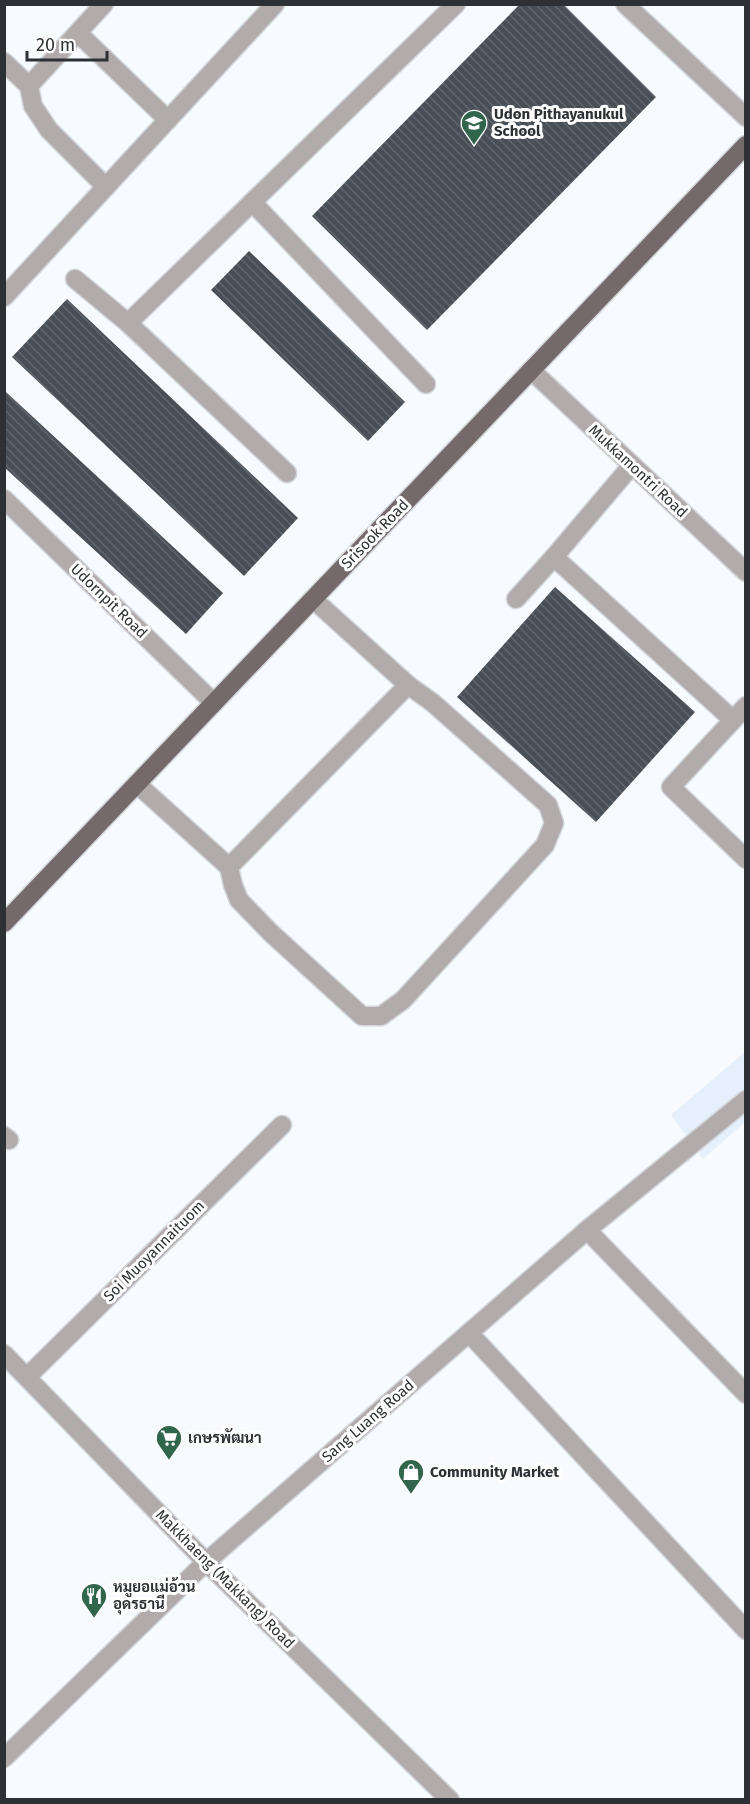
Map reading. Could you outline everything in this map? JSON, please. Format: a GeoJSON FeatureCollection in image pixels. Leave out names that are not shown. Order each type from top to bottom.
{"type":"FeatureCollection","features":[{"type":"Feature","properties":{"kind":"main road","name":"Srisook Road"},"geometry":{"type":"LineString","coordinates":[[4,923],[746,145]]}},
{"type":"Feature","properties":{"kind":"street"},"geometry":{"type":"LineString","coordinates":[[29,86],[104,4]]}},
{"type":"Feature","properties":{"kind":"street"},"geometry":{"type":"LineString","coordinates":[[4,297],[275,4]]}},
{"type":"Feature","properties":{"kind":"street"},"geometry":{"type":"LineString","coordinates":[[128,323],[456,4]]}},
{"type":"Feature","properties":{"kind":"street"},"geometry":{"type":"LineString","coordinates":[[625,4],[746,117]]}},
{"type":"Feature","properties":{"kind":"street"},"geometry":{"type":"LineString","coordinates":[[78,33],[168,120]]}},
{"type":"Feature","properties":{"kind":"street"},"geometry":{"type":"LineString","coordinates":[[4,62],[29,86],[33,106],[49,130],[106,187]]}},
{"type":"Feature","properties":{"kind":"street"},"geometry":{"type":"LineString","coordinates":[[252,202],[426,384]]}},
{"type":"Feature","properties":{"kind":"street"},"geometry":{"type":"LineString","coordinates":[[75,279],[128,323],[286,473]]}},
{"type":"Feature","properties":{"kind":"street","name":"Mukkamontri Road"},"geometry":{"type":"LineString","coordinates":[[531,370],[746,573]]}},
{"type":"Feature","properties":{"kind":"street"},"geometry":{"type":"LineString","coordinates":[[516,599],[632,465]]}},
{"type":"Feature","properties":{"kind":"street","name":"Udornpit Road"},"geometry":{"type":"LineString","coordinates":[[4,499],[214,703]]}},
{"type":"Feature","properties":{"kind":"street"},"geometry":{"type":"LineString","coordinates":[[554,557],[732,719]]}},
{"type":"Feature","properties":{"kind":"street"},"geometry":{"type":"LineString","coordinates":[[137,784],[229,867],[232,885],[239,900],[362,1016],[381,1016],[404,1000],[545,845],[554,823],[548,805],[433,703],[408,685],[313,599]]}},
{"type":"Feature","properties":{"kind":"street"},"geometry":{"type":"LineString","coordinates":[[229,867],[408,685]]}},
{"type":"Feature","properties":{"kind":"street"},"geometry":{"type":"LineString","coordinates":[[746,706],[671,788],[746,859]]}},
{"type":"Feature","properties":{"kind":"street","name":"Sang Luang Road"},"geometry":{"type":"LineString","coordinates":[[4,1758],[206,1562],[587,1230],[746,1100]]}},
{"type":"Feature","properties":{"kind":"street","name":"Soi Muoyannaituom"},"geometry":{"type":"LineString","coordinates":[[27,1377],[282,1125]]}},
{"type":"Feature","properties":{"kind":"street"},"geometry":{"type":"LineString","coordinates":[[587,1230],[746,1394]]}},
{"type":"Feature","properties":{"kind":"street"},"geometry":{"type":"LineString","coordinates":[[469,1333],[746,1630]]}},
{"type":"Feature","properties":{"kind":"street","name":"Makkhaeng (Makkang) Road"},"geometry":{"type":"LineString","coordinates":[[4,1354],[206,1562],[450,1800]]}},
{"type":"Feature","properties":{"kind":"shaded area"},"geometry":{"type":"Polygon","coordinates":[[[745,1052],[745,1122],[703,1159],[671,1115],[745,1052]]]}},
{"type":"Feature","properties":{"kind":"building"},"geometry":{"type":"Polygon","coordinates":[[[520,4],[563,4],[656,97],[427,330],[312,216],[520,4]]]}},
{"type":"Feature","properties":{"kind":"building"},"geometry":{"type":"Polygon","coordinates":[[[249,251],[405,402],[368,441],[211,290],[249,251]]]}},
{"type":"Feature","properties":{"kind":"building"},"geometry":{"type":"Polygon","coordinates":[[[67,299],[298,518],[244,576],[12,357],[67,299]]]}},
{"type":"Feature","properties":{"kind":"building"},"geometry":{"type":"Polygon","coordinates":[[[6,392],[223,593],[186,634],[4,467],[4,394],[6,392]]]}},
{"type":"Feature","properties":{"kind":"building"},"geometry":{"type":"Polygon","coordinates":[[[555,587],[695,712],[596,822],[457,697],[555,587]]]}},
{"type":"Feature","properties":{"kind":"place","name":"Udon Pithayanukul School"},"geometry":{"type":"Point","coordinates":[474,146]}},
{"type":"Feature","properties":{"kind":"place","name":"เกษรพัฒนา"},"geometry":{"type":"Point","coordinates":[169,1461]}},
{"type":"Feature","properties":{"kind":"place","name":"Community Market"},"geometry":{"type":"Point","coordinates":[411,1495]}},
{"type":"Feature","properties":{"kind":"place","name":"หมูยอแม่อ้วน อุดรธานี"},"geometry":{"type":"Point","coordinates":[94,1619]}}]}
